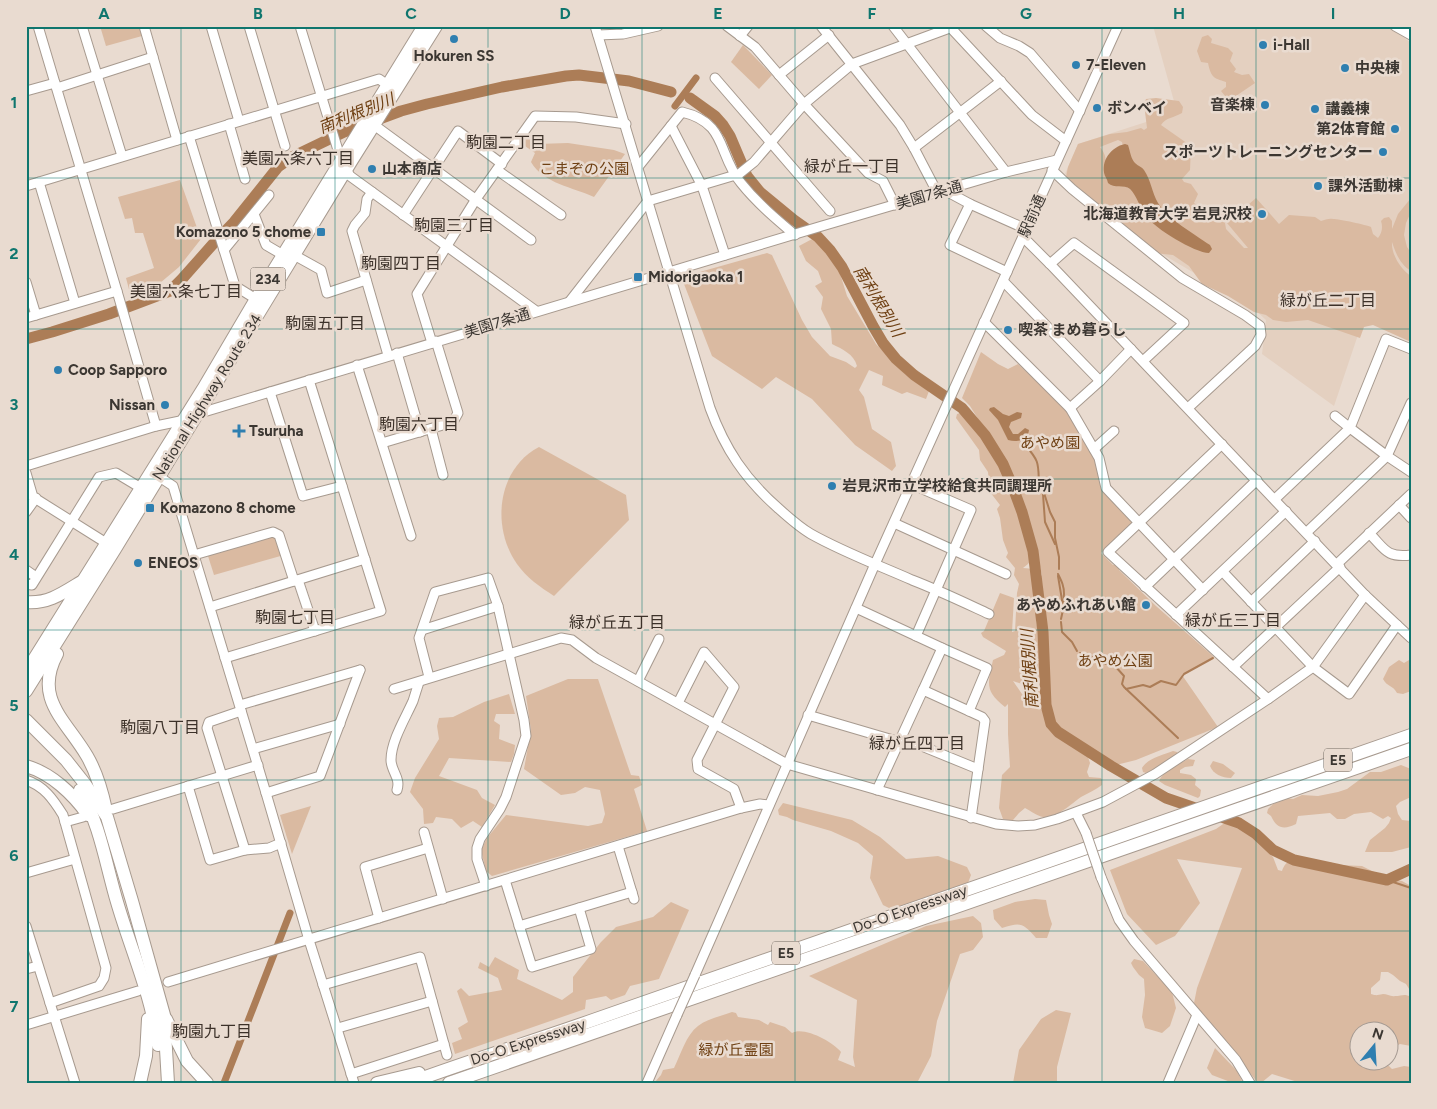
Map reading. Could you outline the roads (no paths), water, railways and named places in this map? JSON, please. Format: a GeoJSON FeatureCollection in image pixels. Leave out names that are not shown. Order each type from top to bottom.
{"type":"FeatureCollection","features":[{"type":"Feature","properties":{"kind":"highway","name":"National Highway Route 234"},"geometry":{"type":"LineString","coordinates":[[26,672],[84,580],[112,546],[155,474],[183,420],[260,302],[344,165],[372,129],[386,106],[391,87],[424,26]]}},
{"type":"Feature","properties":{"kind":"highway","name":"National Highway Route 234"},"geometry":{"type":"LineString","coordinates":[[344,165],[354,138],[371,110],[391,87],[436,26]]}},
{"type":"Feature","properties":{"kind":"highway","name":"National Highway Route 234"},"geometry":{"type":"LineString","coordinates":[[26,691],[82,602],[141,488],[155,474],[199,413],[260,302]]}},
{"type":"Feature","properties":{"kind":"highway"},"geometry":{"type":"LineString","coordinates":[[26,602],[44,602],[58,597],[84,580]]}},
{"type":"Feature","properties":{"kind":"highway"},"geometry":{"type":"LineString","coordinates":[[82,602],[52,664],[48,684],[50,697],[56,710],[87,756],[110,813],[164,1015],[187,1061],[207,1083]]}},
{"type":"Feature","properties":{"kind":"highway"},"geometry":{"type":"LineString","coordinates":[[26,720],[66,760],[110,813]]}},
{"type":"Feature","properties":{"kind":"highway"},"geometry":{"type":"LineString","coordinates":[[26,729],[57,758],[86,799],[139,967],[156,1030],[161,1083]]}},
{"type":"Feature","properties":{"kind":"highway","name":"Do-O Expressway"},"geometry":{"type":"LineString","coordinates":[[410,1083],[1411,735]]}},
{"type":"Feature","properties":{"kind":"highway","name":"Do-O Expressway"},"geometry":{"type":"LineString","coordinates":[[449,1083],[1411,749]]}},
{"type":"Feature","properties":{"kind":"highway"},"geometry":{"type":"LineString","coordinates":[[26,766],[52,778],[62,786],[85,811],[96,827]]}},
{"type":"Feature","properties":{"kind":"highway"},"geometry":{"type":"LineString","coordinates":[[140,1083],[146,1056],[149,1004]]}},
{"type":"Feature","properties":{"kind":"highway"},"geometry":{"type":"LineString","coordinates":[[164,1015],[168,1083]]}},
{"type":"Feature","properties":{"kind":"highway"},"geometry":{"type":"LineString","coordinates":[[377,1083],[467,1062]]}},
{"type":"Feature","properties":{"kind":"street"},"geometry":{"type":"LineString","coordinates":[[38,26],[156,426]]}},
{"type":"Feature","properties":{"kind":"street"},"geometry":{"type":"LineString","coordinates":[[82,26],[122,156]]}},
{"type":"Feature","properties":{"kind":"street"},"geometry":{"type":"LineString","coordinates":[[144,26],[177,140]]}},
{"type":"Feature","properties":{"kind":"street"},"geometry":{"type":"LineString","coordinates":[[211,26],[239,121]]}},
{"type":"Feature","properties":{"kind":"street"},"geometry":{"type":"LineString","coordinates":[[249,26],[285,146]]}},
{"type":"Feature","properties":{"kind":"street"},"geometry":{"type":"LineString","coordinates":[[300,26],[337,145],[350,176],[536,311]]}},
{"type":"Feature","properties":{"kind":"street"},"geometry":{"type":"LineString","coordinates":[[658,26],[622,34],[597,31],[710,408],[721,436],[737,463],[759,492],[810,533],[989,614]]}},
{"type":"Feature","properties":{"kind":"street"},"geometry":{"type":"LineString","coordinates":[[727,26],[754,47],[868,173],[883,181],[896,205]]}},
{"type":"Feature","properties":{"kind":"street"},"geometry":{"type":"LineString","coordinates":[[740,36],[748,26]]}},
{"type":"Feature","properties":{"kind":"street"},"geometry":{"type":"LineString","coordinates":[[821,26],[900,125],[941,191],[1024,233],[1050,264],[1365,595],[1411,638]]}},
{"type":"Feature","properties":{"kind":"street"},"geometry":{"type":"LineString","coordinates":[[893,26],[1006,172]]}},
{"type":"Feature","properties":{"kind":"street"},"geometry":{"type":"LineString","coordinates":[[986,26],[1000,38],[1030,53],[1080,111]]}},
{"type":"Feature","properties":{"kind":"street","name":"駅前通"},"geometry":{"type":"LineString","coordinates":[[647,1083],[875,564],[1118,26]]}},
{"type":"Feature","properties":{"kind":"street"},"geometry":{"type":"LineString","coordinates":[[1395,26],[1410,33]]}},
{"type":"Feature","properties":{"kind":"street"},"geometry":{"type":"LineString","coordinates":[[570,301],[648,201],[737,175],[754,162],[804,104],[852,64],[951,27],[1032,115],[1066,141]]}},
{"type":"Feature","properties":{"kind":"street"},"geometry":{"type":"LineString","coordinates":[[779,75],[829,35]]}},
{"type":"Feature","properties":{"kind":"street"},"geometry":{"type":"LineString","coordinates":[[26,91],[97,75],[153,57]]}},
{"type":"Feature","properties":{"kind":"street"},"geometry":{"type":"LineString","coordinates":[[715,78],[830,211]]}},
{"type":"Feature","properties":{"kind":"street"},"geometry":{"type":"LineString","coordinates":[[26,186],[379,79],[391,87]]}},
{"type":"Feature","properties":{"kind":"street"},"geometry":{"type":"LineString","coordinates":[[914,148],[1001,81]]}},
{"type":"Feature","properties":{"kind":"street"},"geometry":{"type":"LineString","coordinates":[[638,167],[682,112],[697,117],[717,134],[737,175],[761,205],[798,234]]}},
{"type":"Feature","properties":{"kind":"street"},"geometry":{"type":"LineString","coordinates":[[382,443],[453,422],[458,413],[418,294],[476,199],[534,116],[576,117],[626,124]]}},
{"type":"Feature","properties":{"kind":"street"},"geometry":{"type":"LineString","coordinates":[[229,124],[245,179]]}},
{"type":"Feature","properties":{"kind":"street"},"geometry":{"type":"LineString","coordinates":[[671,126],[702,186],[725,255]]}},
{"type":"Feature","properties":{"kind":"street"},"geometry":{"type":"LineString","coordinates":[[372,129],[434,168],[531,240]]}},
{"type":"Feature","properties":{"kind":"street"},"geometry":{"type":"LineString","coordinates":[[403,214],[458,131],[561,215]]}},
{"type":"Feature","properties":{"kind":"street"},"geometry":{"type":"LineString","coordinates":[[189,136],[234,286],[260,302]]}},
{"type":"Feature","properties":{"kind":"street","name":"美園7条通"},"geometry":{"type":"LineString","coordinates":[[26,466],[822,226],[1006,172],[1057,160]]}},
{"type":"Feature","properties":{"kind":"street"},"geometry":{"type":"LineString","coordinates":[[1052,170],[1072,189],[1182,278],[1245,315],[1260,326],[1261,335],[1255,346],[1188,408]]}},
{"type":"Feature","properties":{"kind":"street"},"geometry":{"type":"LineString","coordinates":[[39,182],[75,303]]}},
{"type":"Feature","properties":{"kind":"street"},"geometry":{"type":"LineString","coordinates":[[372,192],[366,199],[365,213],[352,231],[366,280],[420,432]]}},
{"type":"Feature","properties":{"kind":"street"},"geometry":{"type":"LineString","coordinates":[[223,249],[269,195]]}},
{"type":"Feature","properties":{"kind":"street"},"geometry":{"type":"LineString","coordinates":[[970,204],[950,245],[1007,272]]}},
{"type":"Feature","properties":{"kind":"street"},"geometry":{"type":"LineString","coordinates":[[254,214],[266,245],[321,270],[327,293],[366,280]]}},
{"type":"Feature","properties":{"kind":"street"},"geometry":{"type":"LineString","coordinates":[[1050,264],[1074,243],[1184,323],[1143,361]]}},
{"type":"Feature","properties":{"kind":"street"},"geometry":{"type":"LineString","coordinates":[[1003,281],[1100,381]]}},
{"type":"Feature","properties":{"kind":"street"},"geometry":{"type":"LineString","coordinates":[[26,282],[36,315]]}},
{"type":"Feature","properties":{"kind":"street"},"geometry":{"type":"LineString","coordinates":[[26,318],[75,303],[118,294]]}},
{"type":"Feature","properties":{"kind":"street"},"geometry":{"type":"LineString","coordinates":[[984,322],[1070,408],[1099,458],[1106,488],[1203,590]]}},
{"type":"Feature","properties":{"kind":"street"},"geometry":{"type":"LineString","coordinates":[[1275,499],[1350,428],[1386,338],[1411,349]]}},
{"type":"Feature","properties":{"kind":"street"},"geometry":{"type":"LineString","coordinates":[[1070,408],[1131,349]]}},
{"type":"Feature","properties":{"kind":"street"},"geometry":{"type":"LineString","coordinates":[[358,365],[410,536]]}},
{"type":"Feature","properties":{"kind":"street"},"geometry":{"type":"LineString","coordinates":[[225,658],[380,611],[309,380]]}},
{"type":"Feature","properties":{"kind":"street"},"geometry":{"type":"LineString","coordinates":[[270,392],[303,496],[342,486]]}},
{"type":"Feature","properties":{"kind":"street"},"geometry":{"type":"LineString","coordinates":[[1307,532],[1387,456],[1411,403]]}},
{"type":"Feature","properties":{"kind":"street"},"geometry":{"type":"LineString","coordinates":[[1335,416],[1411,472]]}},
{"type":"Feature","properties":{"kind":"street"},"geometry":{"type":"LineString","coordinates":[[431,429],[443,475]]}},
{"type":"Feature","properties":{"kind":"street"},"geometry":{"type":"LineString","coordinates":[[1094,449],[1114,431]]}},
{"type":"Feature","properties":{"kind":"street"},"geometry":{"type":"LineString","coordinates":[[1222,444],[1108,552],[1268,699]]}},
{"type":"Feature","properties":{"kind":"street"},"geometry":{"type":"LineString","coordinates":[[26,473],[33,497],[112,546]]}},
{"type":"Feature","properties":{"kind":"street"},"geometry":{"type":"LineString","coordinates":[[26,584],[32,585],[99,478],[116,473],[141,488]]}},
{"type":"Feature","properties":{"kind":"street"},"geometry":{"type":"LineString","coordinates":[[155,474],[173,486],[309,940],[353,1078],[444,1044]]}},
{"type":"Feature","properties":{"kind":"street"},"geometry":{"type":"LineString","coordinates":[[1145,587],[1256,480]]}},
{"type":"Feature","properties":{"kind":"street"},"geometry":{"type":"LineString","coordinates":[[911,484],[971,510],[916,636]]}},
{"type":"Feature","properties":{"kind":"street"},"geometry":{"type":"LineString","coordinates":[[1233,667],[1276,628],[1369,533],[1411,494]]}},
{"type":"Feature","properties":{"kind":"street"},"geometry":{"type":"LineString","coordinates":[[26,512],[36,498]]}},
{"type":"Feature","properties":{"kind":"street"},"geometry":{"type":"LineString","coordinates":[[1399,505],[1411,518]]}},
{"type":"Feature","properties":{"kind":"street"},"geometry":{"type":"LineString","coordinates":[[1176,615],[1286,511]]}},
{"type":"Feature","properties":{"kind":"street"},"geometry":{"type":"LineString","coordinates":[[894,523],[1006,574]]}},
{"type":"Feature","properties":{"kind":"street"},"geometry":{"type":"LineString","coordinates":[[194,555],[273,532],[279,535],[315,631]]}},
{"type":"Feature","properties":{"kind":"street"},"geometry":{"type":"LineString","coordinates":[[1369,533],[1392,556],[1411,555]]}},
{"type":"Feature","properties":{"kind":"street"},"geometry":{"type":"LineString","coordinates":[[1251,602],[1314,541]]}},
{"type":"Feature","properties":{"kind":"street"},"geometry":{"type":"LineString","coordinates":[[210,607],[365,559]]}},
{"type":"Feature","properties":{"kind":"street"},"geometry":{"type":"LineString","coordinates":[[26,570],[36,577]]}},
{"type":"Feature","properties":{"kind":"street"},"geometry":{"type":"LineString","coordinates":[[1223,572],[1313,667],[1348,694],[1397,625]]}},
{"type":"Feature","properties":{"kind":"street"},"geometry":{"type":"LineString","coordinates":[[430,677],[419,638],[435,592],[488,578],[498,606],[526,736],[506,797],[480,839],[477,848],[477,859],[486,886]]}},
{"type":"Feature","properties":{"kind":"street"},"geometry":{"type":"LineString","coordinates":[[394,688],[561,638],[572,640],[596,658],[787,764],[996,824],[1035,825],[1076,813],[1103,802],[1154,774],[1268,699],[1313,667],[1365,595]]}},
{"type":"Feature","properties":{"kind":"street"},"geometry":{"type":"LineString","coordinates":[[422,630],[498,606]]}},
{"type":"Feature","properties":{"kind":"street"},"geometry":{"type":"LineString","coordinates":[[856,608],[987,668],[969,711]]}},
{"type":"Feature","properties":{"kind":"street"},"geometry":{"type":"LineString","coordinates":[[638,681],[659,639]]}},
{"type":"Feature","properties":{"kind":"street"},"geometry":{"type":"LineString","coordinates":[[877,790],[942,648]]}},
{"type":"Feature","properties":{"kind":"street"},"geometry":{"type":"LineString","coordinates":[[678,703],[704,652],[734,687],[697,760],[698,769],[734,789],[741,808]]}},
{"type":"Feature","properties":{"kind":"street"},"geometry":{"type":"LineString","coordinates":[[245,850],[207,725],[209,722],[241,708],[360,670],[320,776],[266,793]]}},
{"type":"Feature","properties":{"kind":"street"},"geometry":{"type":"LineString","coordinates":[[397,790],[398,778],[391,760],[395,742],[414,698],[418,682]]}},
{"type":"Feature","properties":{"kind":"street"},"geometry":{"type":"LineString","coordinates":[[922,690],[982,717],[985,721],[972,818]]}},
{"type":"Feature","properties":{"kind":"street"},"geometry":{"type":"LineString","coordinates":[[808,715],[901,740],[978,769]]}},
{"type":"Feature","properties":{"kind":"street"},"geometry":{"type":"LineString","coordinates":[[253,749],[340,724]]}},
{"type":"Feature","properties":{"kind":"street"},"geometry":{"type":"LineString","coordinates":[[110,813],[188,786],[258,765]]}},
{"type":"Feature","properties":{"kind":"street"},"geometry":{"type":"LineString","coordinates":[[26,780],[35,783],[50,795],[63,815],[106,968],[104,978],[99,986],[50,1003]]}},
{"type":"Feature","properties":{"kind":"street"},"geometry":{"type":"LineString","coordinates":[[188,786],[210,860],[245,850],[269,848],[281,843]]}},
{"type":"Feature","properties":{"kind":"street"},"geometry":{"type":"LineString","coordinates":[[168,982],[741,808],[760,804],[769,805]]}},
{"type":"Feature","properties":{"kind":"street"},"geometry":{"type":"LineString","coordinates":[[1076,813],[1086,833],[1101,877],[1119,920],[1134,941],[1236,1060],[1250,1083]]}},
{"type":"Feature","properties":{"kind":"street"},"geometry":{"type":"LineString","coordinates":[[65,822],[83,817]]}},
{"type":"Feature","properties":{"kind":"street"},"geometry":{"type":"LineString","coordinates":[[424,832],[443,899]]}},
{"type":"Feature","properties":{"kind":"street"},"geometry":{"type":"LineString","coordinates":[[520,926],[633,895],[618,846]]}},
{"type":"Feature","properties":{"kind":"street"},"geometry":{"type":"LineString","coordinates":[[379,918],[365,866],[428,848]]}},
{"type":"Feature","properties":{"kind":"street"},"geometry":{"type":"LineString","coordinates":[[26,873],[75,859]]}},
{"type":"Feature","properties":{"kind":"street"},"geometry":{"type":"LineString","coordinates":[[505,880],[532,967],[591,949],[580,908]]}},
{"type":"Feature","properties":{"kind":"street"},"geometry":{"type":"LineString","coordinates":[[26,926],[75,1083]]}},
{"type":"Feature","properties":{"kind":"street"},"geometry":{"type":"LineString","coordinates":[[324,985],[420,958],[448,1055]]}},
{"type":"Feature","properties":{"kind":"street"},"geometry":{"type":"LineString","coordinates":[[26,970],[38,966]]}},
{"type":"Feature","properties":{"kind":"street"},"geometry":{"type":"LineString","coordinates":[[26,1025],[138,991]]}},
{"type":"Feature","properties":{"kind":"street"},"geometry":{"type":"LineString","coordinates":[[338,1028],[432,1001]]}},
{"type":"Feature","properties":{"kind":"street"},"geometry":{"type":"LineString","coordinates":[[1168,1083],[1197,1015]]}},
{"type":"Feature","properties":{"kind":"waterway","name":"南利根別川"},"geometry":{"type":"LineString","coordinates":[[26,339],[109,314],[170,291],[234,222],[278,167],[292,157],[344,132],[401,111],[427,104],[502,87],[566,76],[579,75],[629,81],[671,92]]}},
{"type":"Feature","properties":{"kind":"waterway"},"geometry":{"type":"LineString","coordinates":[[675,106],[696,78]]}},
{"type":"Feature","properties":{"kind":"waterway","name":"南利根別川"},"geometry":{"type":"LineString","coordinates":[[690,98],[715,116],[723,125],[730,136],[747,176],[760,192],[818,237],[830,250],[842,267],[883,343],[896,359],[914,375],[962,408],[985,435],[1003,464],[1022,512],[1033,551],[1043,632],[1046,705],[1051,724],[1058,732],[1166,798],[1239,823],[1256,834],[1273,850],[1294,860],[1387,880],[1411,869]]}},
{"type":"Feature","properties":{"kind":"waterway"},"geometry":{"type":"LineString","coordinates":[[1026,446],[1037,463],[1039,484]]}},
{"type":"Feature","properties":{"kind":"waterway"},"geometry":{"type":"LineString","coordinates":[[1041,488],[1055,522],[1059,569]]}},
{"type":"Feature","properties":{"kind":"waterway"},"geometry":{"type":"LineString","coordinates":[[1043,494],[1045,522],[1055,544]]}},
{"type":"Feature","properties":{"kind":"waterway"},"geometry":{"type":"LineString","coordinates":[[1058,574],[1064,591],[1061,619]]}},
{"type":"Feature","properties":{"kind":"waterway"},"geometry":{"type":"LineString","coordinates":[[1058,576],[1063,606]]}},
{"type":"Feature","properties":{"kind":"waterway"},"geometry":{"type":"LineString","coordinates":[[1061,622],[1062,632],[1072,642],[1077,651]]}},
{"type":"Feature","properties":{"kind":"waterway"},"geometry":{"type":"LineString","coordinates":[[1080,653],[1094,657],[1104,664],[1111,664]]}},
{"type":"Feature","properties":{"kind":"waterway"},"geometry":{"type":"LineString","coordinates":[[1126,689],[1143,685],[1150,687],[1161,681],[1176,685],[1184,674],[1213,658]]}},
{"type":"Feature","properties":{"kind":"waterway"},"geometry":{"type":"LineString","coordinates":[[1115,666],[1124,676],[1122,684],[1124,687],[1178,738]]}},
{"type":"Feature","properties":{"kind":"waterway"},"geometry":{"type":"LineString","coordinates":[[1387,880],[1411,888]]}},
{"type":"Feature","properties":{"kind":"waterway"},"geometry":{"type":"LineString","coordinates":[[224,1083],[290,913]]}},
{"type":"Feature","properties":{"kind":"place","name":"Hokuren SS"},"geometry":{"type":"Point","coordinates":[454,39]}},
{"type":"Feature","properties":{"kind":"place","name":"i-Hall"},"geometry":{"type":"Point","coordinates":[1263,45]}},
{"type":"Feature","properties":{"kind":"place","name":"7-Eleven"},"geometry":{"type":"Point","coordinates":[1076,65]}},
{"type":"Feature","properties":{"kind":"place","name":"中央棟"},"geometry":{"type":"Point","coordinates":[1345,68]}},
{"type":"Feature","properties":{"kind":"place","name":"音楽棟"},"geometry":{"type":"Point","coordinates":[1265,105]}},
{"type":"Feature","properties":{"kind":"place","name":"ボンベイ"},"geometry":{"type":"Point","coordinates":[1097,108]}},
{"type":"Feature","properties":{"kind":"place","name":"講義棟"},"geometry":{"type":"Point","coordinates":[1315,109]}},
{"type":"Feature","properties":{"kind":"place","name":"第2体育館"},"geometry":{"type":"Point","coordinates":[1395,129]}},
{"type":"Feature","properties":{"kind":"place","name":"スポーツトレーニングセンター"},"geometry":{"type":"Point","coordinates":[1383,152]}},
{"type":"Feature","properties":{"kind":"place","name":"山本商店"},"geometry":{"type":"Point","coordinates":[372,169]}},
{"type":"Feature","properties":{"kind":"place","name":"課外活動棟"},"geometry":{"type":"Point","coordinates":[1318,186]}},
{"type":"Feature","properties":{"kind":"place","name":"北海道教育大学 岩見沢校"},"geometry":{"type":"Point","coordinates":[1262,214]}},
{"type":"Feature","properties":{"kind":"place","name":"Komazono 5 chome"},"geometry":{"type":"Point","coordinates":[321,232]}},
{"type":"Feature","properties":{"kind":"place","name":"Midorigaoka 1"},"geometry":{"type":"Point","coordinates":[638,277]}},
{"type":"Feature","properties":{"kind":"place","name":"喫茶 まめ暮らし"},"geometry":{"type":"Point","coordinates":[1008,330]}},
{"type":"Feature","properties":{"kind":"place","name":"Coop Sapporo"},"geometry":{"type":"Point","coordinates":[58,370]}},
{"type":"Feature","properties":{"kind":"place","name":"Nissan"},"geometry":{"type":"Point","coordinates":[165,405]}},
{"type":"Feature","properties":{"kind":"place","name":"Tsuruha"},"geometry":{"type":"Point","coordinates":[239,431]}},
{"type":"Feature","properties":{"kind":"place","name":"岩見沢市立学校給食共同調理所"},"geometry":{"type":"Point","coordinates":[832,486]}},
{"type":"Feature","properties":{"kind":"place","name":"Komazono 8 chome"},"geometry":{"type":"Point","coordinates":[150,508]}},
{"type":"Feature","properties":{"kind":"place","name":"ENEOS"},"geometry":{"type":"Point","coordinates":[138,563]}},
{"type":"Feature","properties":{"kind":"place","name":"あやめふれあい館"},"geometry":{"type":"Point","coordinates":[1146,605]}},
{"type":"Feature","properties":{"kind":"district","name":"駒園二丁目"},"geometry":{"type":"Point","coordinates":[506,142]}},
{"type":"Feature","properties":{"kind":"district","name":"美園六条六丁目"},"geometry":{"type":"Point","coordinates":[298,158]}},
{"type":"Feature","properties":{"kind":"district","name":"緑が丘一丁目"},"geometry":{"type":"Point","coordinates":[852,166]}},
{"type":"Feature","properties":{"kind":"district","name":"駒園三丁目"},"geometry":{"type":"Point","coordinates":[454,225]}},
{"type":"Feature","properties":{"kind":"district","name":"駒園四丁目"},"geometry":{"type":"Point","coordinates":[401,263]}},
{"type":"Feature","properties":{"kind":"district","name":"美園六条七丁目"},"geometry":{"type":"Point","coordinates":[186,291]}},
{"type":"Feature","properties":{"kind":"district","name":"緑が丘二丁目"},"geometry":{"type":"Point","coordinates":[1328,300]}},
{"type":"Feature","properties":{"kind":"district","name":"駒園五丁目"},"geometry":{"type":"Point","coordinates":[325,323]}},
{"type":"Feature","properties":{"kind":"district","name":"駒園六丁目"},"geometry":{"type":"Point","coordinates":[419,424]}},
{"type":"Feature","properties":{"kind":"district","name":"駒園七丁目"},"geometry":{"type":"Point","coordinates":[295,617]}},
{"type":"Feature","properties":{"kind":"district","name":"緑が丘三丁目"},"geometry":{"type":"Point","coordinates":[1233,620]}},
{"type":"Feature","properties":{"kind":"district","name":"緑が丘五丁目"},"geometry":{"type":"Point","coordinates":[617,622]}},
{"type":"Feature","properties":{"kind":"district","name":"駒園八丁目"},"geometry":{"type":"Point","coordinates":[160,727]}},
{"type":"Feature","properties":{"kind":"district","name":"緑が丘四丁目"},"geometry":{"type":"Point","coordinates":[917,743]}},
{"type":"Feature","properties":{"kind":"district","name":"駒園九丁目"},"geometry":{"type":"Point","coordinates":[212,1031]}},
{"type":"Feature","properties":{"kind":"park label","name":"こまぞの公園"},"geometry":{"type":"Point","coordinates":[584,169]}},
{"type":"Feature","properties":{"kind":"park label","name":"あやめ園"},"geometry":{"type":"Point","coordinates":[1050,443]}},
{"type":"Feature","properties":{"kind":"park label","name":"あやめ公園"},"geometry":{"type":"Point","coordinates":[1115,661]}},
{"type":"Feature","properties":{"kind":"park label","name":"緑が丘霊園"},"geometry":{"type":"Point","coordinates":[736,1050]}}]}
